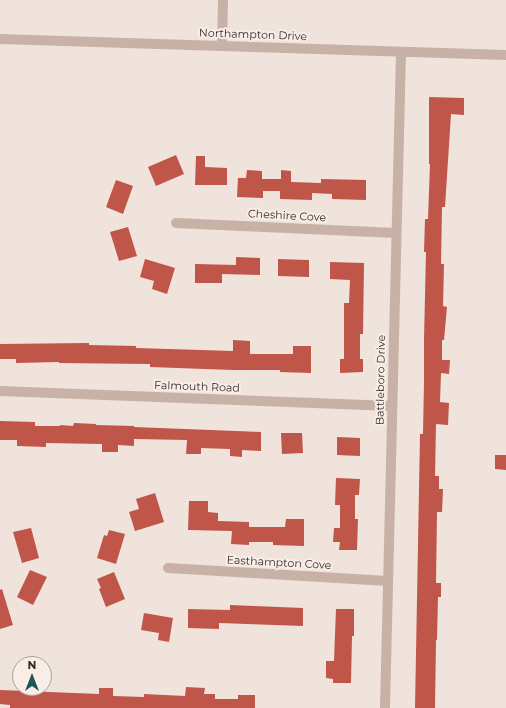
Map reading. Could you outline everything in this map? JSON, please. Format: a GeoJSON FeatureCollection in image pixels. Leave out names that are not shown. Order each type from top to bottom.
{"type":"FeatureCollection","features":[{"type":"Feature","properties":{"kind":"street"},"geometry":{"type":"LineString","coordinates":[[222,46],[223,0]]}},
{"type":"Feature","properties":{"kind":"street","name":"Northampton Drive"},"geometry":{"type":"LineString","coordinates":[[0,39],[506,55]]}},
{"type":"Feature","properties":{"kind":"street","name":"Battleboro Drive"},"geometry":{"type":"LineString","coordinates":[[385,708],[401,52]]}},
{"type":"Feature","properties":{"kind":"street","name":"Cheshire Cove"},"geometry":{"type":"LineString","coordinates":[[176,223],[396,233]]}},
{"type":"Feature","properties":{"kind":"street","name":"Falmouth Road"},"geometry":{"type":"LineString","coordinates":[[0,391],[392,406]]}},
{"type":"Feature","properties":{"kind":"street","name":"Easthampton Cove"},"geometry":{"type":"LineString","coordinates":[[168,568],[388,581]]}},
{"type":"Feature","properties":{"kind":"building"},"geometry":{"type":"Polygon","coordinates":[[[429,97],[464,98],[464,115],[451,114],[445,207],[442,207],[441,264],[444,264],[443,306],[447,307],[444,340],[442,340],[442,360],[450,360],[449,374],[441,373],[440,402],[449,403],[448,425],[436,424],[435,476],[439,476],[439,489],[443,489],[442,512],[437,512],[436,583],[441,583],[441,597],[438,597],[435,708],[415,708],[420,434],[423,434],[426,252],[424,252],[425,219],[428,219],[430,164],[429,97]]]}},
{"type":"Feature","properties":{"kind":"building"},"geometry":{"type":"Polygon","coordinates":[[[176,155],[184,174],[156,186],[148,167],[176,155]]]}},
{"type":"Feature","properties":{"kind":"building"},"geometry":{"type":"Polygon","coordinates":[[[196,156],[205,156],[205,167],[227,168],[227,185],[195,185],[196,156]]]}},
{"type":"Feature","properties":{"kind":"building"},"geometry":{"type":"Polygon","coordinates":[[[247,170],[262,171],[262,179],[281,179],[281,170],[291,171],[291,182],[321,183],[321,179],[366,180],[366,200],[332,199],[332,194],[312,193],[312,200],[280,199],[280,191],[263,191],[263,198],[237,197],[238,178],[246,178],[247,170]]]}},
{"type":"Feature","properties":{"kind":"building"},"geometry":{"type":"Polygon","coordinates":[[[116,180],[133,186],[123,214],[106,207],[116,180]]]}},
{"type":"Feature","properties":{"kind":"building"},"geometry":{"type":"Polygon","coordinates":[[[128,227],[137,256],[119,261],[110,232],[128,227]]]}},
{"type":"Feature","properties":{"kind":"building"},"geometry":{"type":"Polygon","coordinates":[[[236,257],[260,258],[260,275],[222,274],[222,283],[195,283],[195,264],[236,265],[236,257]]]}},
{"type":"Feature","properties":{"kind":"building"},"geometry":{"type":"Polygon","coordinates":[[[145,259],[175,268],[167,294],[152,289],[154,281],[140,277],[145,259]]]}},
{"type":"Feature","properties":{"kind":"building"},"geometry":{"type":"Polygon","coordinates":[[[278,259],[309,260],[309,277],[278,276],[278,259]]]}},
{"type":"Feature","properties":{"kind":"building"},"geometry":{"type":"Polygon","coordinates":[[[330,262],[364,263],[363,334],[360,334],[360,359],[363,359],[363,372],[340,373],[340,359],[344,359],[344,303],[349,303],[350,280],[330,279],[330,262]]]}},
{"type":"Feature","properties":{"kind":"building"},"geometry":{"type":"Polygon","coordinates":[[[233,340],[250,341],[250,354],[293,354],[293,346],[311,346],[311,373],[280,372],[280,370],[150,367],[150,364],[59,362],[16,363],[16,359],[0,359],[0,344],[89,343],[89,345],[136,346],[136,348],[233,351],[233,340]]]}},
{"type":"Feature","properties":{"kind":"building"},"geometry":{"type":"Polygon","coordinates":[[[0,421],[35,422],[35,426],[73,426],[74,423],[261,432],[261,451],[242,450],[242,457],[230,456],[230,449],[201,448],[201,454],[186,454],[187,440],[134,439],[134,446],[118,445],[118,452],[102,452],[102,444],[46,443],[46,447],[17,446],[17,440],[0,440],[0,421]]]}},
{"type":"Feature","properties":{"kind":"building"},"geometry":{"type":"Polygon","coordinates":[[[281,433],[302,433],[303,453],[282,454],[281,433]]]}},
{"type":"Feature","properties":{"kind":"building"},"geometry":{"type":"Polygon","coordinates":[[[337,437],[360,438],[360,456],[337,455],[337,437]]]}},
{"type":"Feature","properties":{"kind":"building"},"geometry":{"type":"Polygon","coordinates":[[[495,455],[506,455],[506,470],[495,469],[495,455]]]}},
{"type":"Feature","properties":{"kind":"building"},"geometry":{"type":"Polygon","coordinates":[[[336,478],[360,479],[359,495],[355,495],[355,519],[358,519],[357,550],[339,550],[340,542],[333,542],[334,528],[340,528],[340,505],[335,505],[336,478]]]}},
{"type":"Feature","properties":{"kind":"building"},"geometry":{"type":"Polygon","coordinates":[[[155,493],[164,522],[135,531],[129,512],[139,509],[136,499],[155,493]]]}},
{"type":"Feature","properties":{"kind":"building"},"geometry":{"type":"Polygon","coordinates":[[[189,501],[208,501],[208,512],[218,513],[218,521],[249,522],[249,527],[285,527],[286,519],[304,519],[304,546],[273,545],[273,542],[249,542],[249,545],[231,544],[232,531],[188,530],[189,501]]]}},
{"type":"Feature","properties":{"kind":"building"},"geometry":{"type":"Polygon","coordinates":[[[31,528],[39,558],[22,563],[13,532],[31,528]]]}},
{"type":"Feature","properties":{"kind":"building"},"geometry":{"type":"Polygon","coordinates":[[[109,530],[125,534],[116,564],[97,558],[104,535],[107,536],[109,530]]]}},
{"type":"Feature","properties":{"kind":"building"},"geometry":{"type":"Polygon","coordinates":[[[30,570],[47,577],[33,605],[17,597],[30,570]]]}},
{"type":"Feature","properties":{"kind":"building"},"geometry":{"type":"Polygon","coordinates":[[[114,572],[125,599],[106,607],[97,579],[114,572]]]}},
{"type":"Feature","properties":{"kind":"building"},"geometry":{"type":"Polygon","coordinates":[[[2,589],[13,625],[0,629],[0,590],[2,589]]]}},
{"type":"Feature","properties":{"kind":"building"},"geometry":{"type":"Polygon","coordinates":[[[230,605],[303,608],[303,626],[219,623],[219,629],[188,628],[188,609],[230,610],[230,605]]]}},
{"type":"Feature","properties":{"kind":"building"},"geometry":{"type":"Polygon","coordinates":[[[336,609],[354,609],[351,683],[333,683],[333,679],[326,678],[326,661],[334,661],[336,609]]]}},
{"type":"Feature","properties":{"kind":"building"},"geometry":{"type":"Polygon","coordinates":[[[144,613],[173,618],[169,642],[158,640],[159,633],[141,630],[144,613]]]}},
{"type":"Feature","properties":{"kind":"building"},"geometry":{"type":"Polygon","coordinates":[[[186,687],[205,688],[204,694],[215,694],[215,699],[238,699],[238,695],[255,695],[255,708],[10,708],[10,705],[0,704],[0,690],[12,690],[12,696],[52,696],[52,692],[99,694],[99,688],[113,688],[113,696],[144,697],[144,694],[185,696],[186,687]]]}}]}
